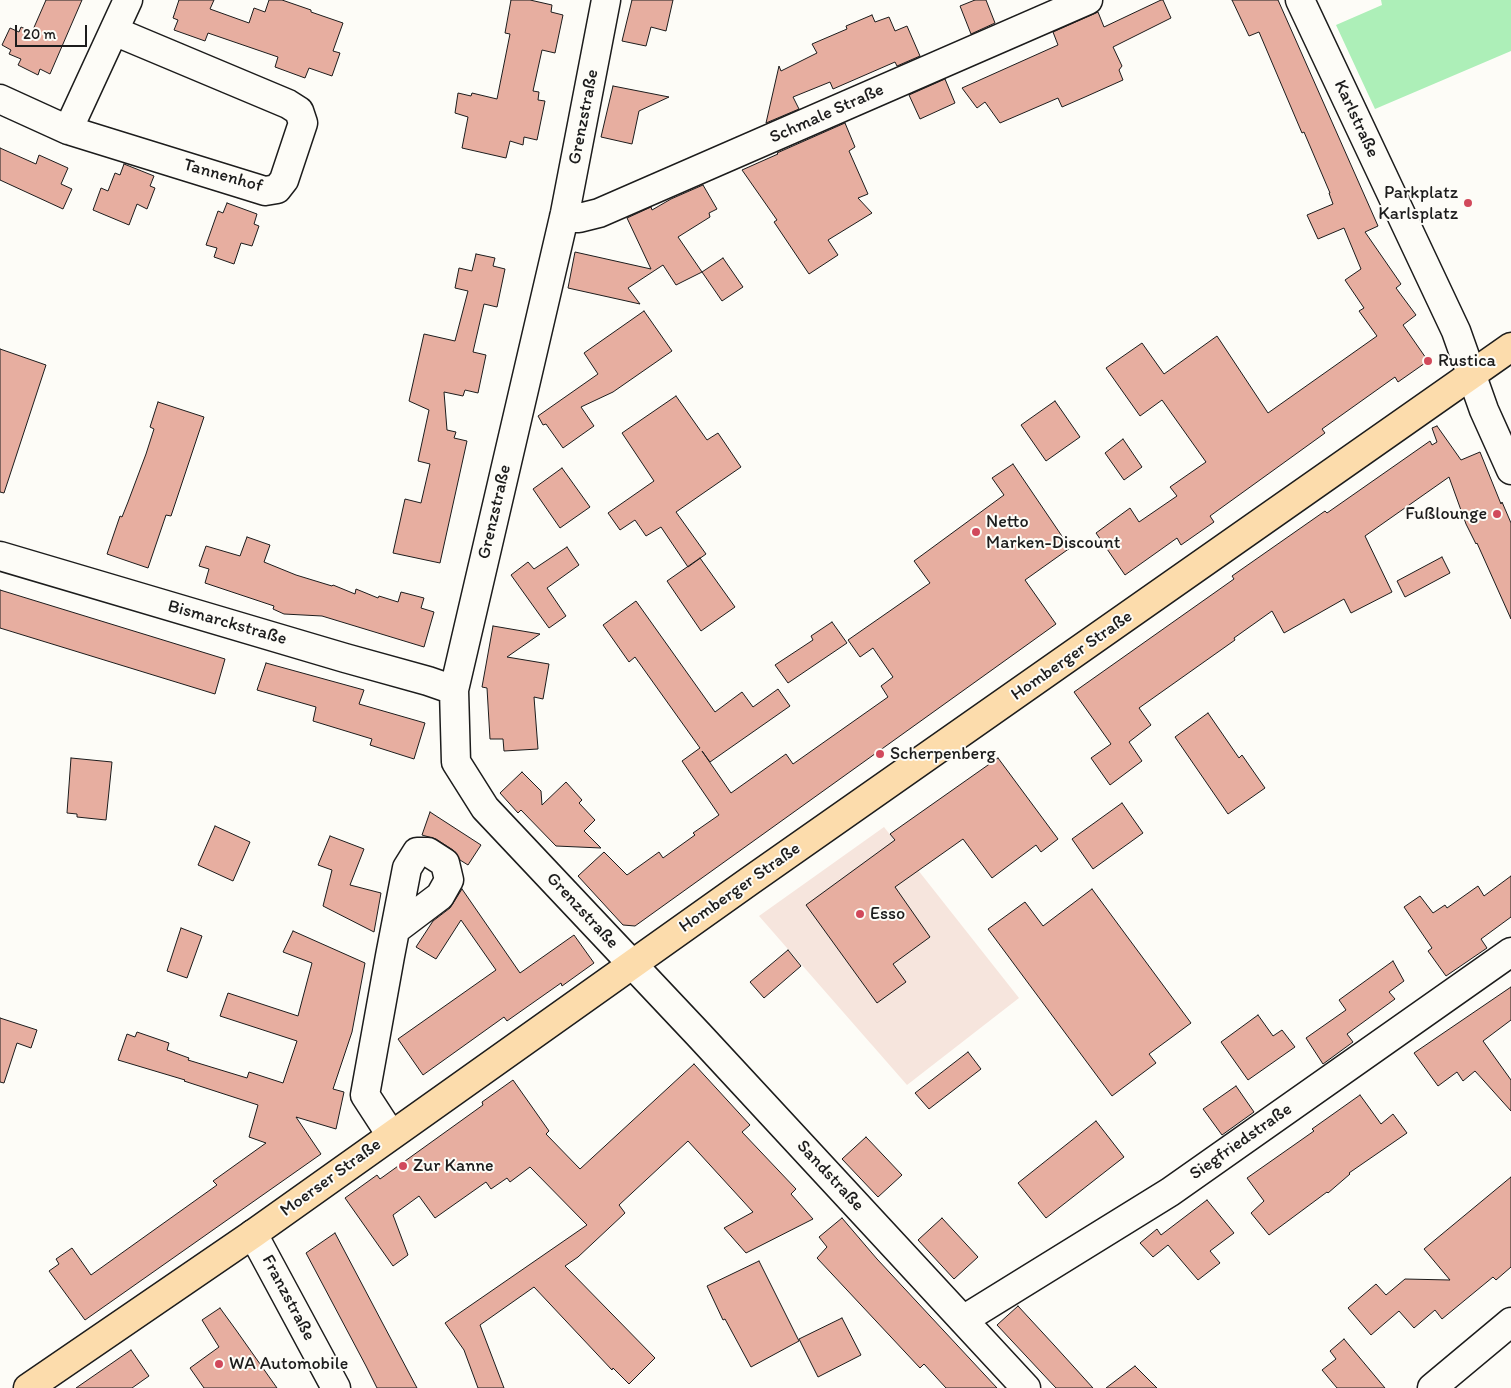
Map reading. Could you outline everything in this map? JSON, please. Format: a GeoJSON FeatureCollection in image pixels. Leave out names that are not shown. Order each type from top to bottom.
{"type":"FeatureCollection","features":[{"type":"Feature","properties":{"kind":"main road","name":"Homberger Straße"},"geometry":{"type":"LineString","coordinates":[[632,964],[1511,347]]}},
{"type":"Feature","properties":{"kind":"main road","name":"Moerser Straße"},"geometry":{"type":"LineString","coordinates":[[28,1388],[253,1234],[632,964]]}},
{"type":"Feature","properties":{"kind":"street"},"geometry":{"type":"LineString","coordinates":[[0,99],[68,130],[128,0]]}},
{"type":"Feature","properties":{"kind":"street","name":"Grenzstraße"},"geometry":{"type":"LineString","coordinates":[[606,0],[564,217],[454,690],[456,762],[485,808],[632,964]]}},
{"type":"Feature","properties":{"kind":"street","name":"Schmale Straße"},"geometry":{"type":"LineString","coordinates":[[564,217],[579,218],[599,213],[1088,0]]}},
{"type":"Feature","properties":{"kind":"street","name":"Karlstraße"},"geometry":{"type":"LineString","coordinates":[[1300,0],[1456,331],[1484,410],[1511,470]]}},
{"type":"Feature","properties":{"kind":"street","name":"Tannenhof"},"geometry":{"type":"LineString","coordinates":[[68,130],[265,191],[277,188],[284,180],[303,123],[300,111],[288,104],[114,31]]}},
{"type":"Feature","properties":{"kind":"street","name":"Bismarckstraße"},"geometry":{"type":"LineString","coordinates":[[0,556],[454,690]]}},
{"type":"Feature","properties":{"kind":"street"},"geometry":{"type":"LineString","coordinates":[[391,1135],[365,1095],[394,930]]}},
{"type":"Feature","properties":{"kind":"street","name":"Siegfriedstraße"},"geometry":{"type":"LineString","coordinates":[[963,1320],[1170,1192],[1511,952]]}},
{"type":"Feature","properties":{"kind":"street","name":"Sandstraße"},"geometry":{"type":"LineString","coordinates":[[632,964],[1026,1388]]}},
{"type":"Feature","properties":{"kind":"street","name":"Franzstraße"},"geometry":{"type":"LineString","coordinates":[[253,1234],[336,1388]]}},
{"type":"Feature","properties":{"kind":"street"},"geometry":{"type":"LineString","coordinates":[[1432,1388],[1511,1322]]}},
{"type":"Feature","properties":{"kind":"shaded area"},"geometry":{"type":"Polygon","coordinates":[[[884,827],[1019,998],[907,1085],[759,916],[884,827]]]}},
{"type":"Feature","properties":{"kind":"green space"},"geometry":{"type":"Polygon","coordinates":[[[1381,0],[1511,0],[1511,51],[1375,109],[1336,25],[1382,5],[1381,0]]]}},
{"type":"Feature","properties":{"kind":"building"},"geometry":{"type":"Polygon","coordinates":[[[46,0],[82,0],[50,74],[40,69],[38,75],[18,65],[21,59],[9,54],[11,50],[2,45],[10,28],[19,32],[21,27],[32,32],[46,0]]]}},
{"type":"Feature","properties":{"kind":"building"},"geometry":{"type":"Polygon","coordinates":[[[179,0],[214,0],[210,9],[249,23],[254,8],[265,12],[269,0],[282,0],[343,23],[333,51],[340,53],[332,76],[309,68],[305,78],[275,67],[278,57],[208,33],[205,41],[174,30],[178,20],[173,18],[179,0]]]}},
{"type":"Feature","properties":{"kind":"building"},"geometry":{"type":"Polygon","coordinates":[[[511,0],[530,0],[552,5],[551,12],[563,15],[555,53],[542,50],[533,91],[539,92],[538,100],[545,101],[537,140],[524,137],[523,145],[510,141],[506,158],[462,148],[468,117],[455,113],[458,93],[471,96],[472,93],[497,99],[510,34],[505,33],[511,0]]]}},
{"type":"Feature","properties":{"kind":"building"},"geometry":{"type":"Polygon","coordinates":[[[632,0],[673,0],[666,31],[651,27],[646,46],[622,41],[632,0]]]}},
{"type":"Feature","properties":{"kind":"building"},"geometry":{"type":"Polygon","coordinates":[[[975,0],[986,0],[995,23],[971,34],[960,6],[975,0]]]}},
{"type":"Feature","properties":{"kind":"building"},"geometry":{"type":"Polygon","coordinates":[[[1163,0],[1171,18],[1113,47],[1122,66],[1119,70],[1123,80],[1085,97],[1062,107],[1058,98],[1000,123],[985,102],[977,108],[962,88],[1058,45],[1053,32],[1098,12],[1104,27],[1163,0]]]}},
{"type":"Feature","properties":{"kind":"building"},"geometry":{"type":"Polygon","coordinates":[[[1232,0],[1278,0],[1378,226],[1365,232],[1401,284],[1396,288],[1416,315],[1403,325],[1428,361],[1398,382],[1395,377],[1322,429],[1325,433],[1210,516],[1214,522],[1181,545],[1177,538],[1125,575],[1096,533],[1130,508],[1139,522],[1177,496],[1170,487],[1206,462],[1162,400],[1140,416],[1106,368],[1142,343],[1164,374],[1217,336],[1268,413],[1377,336],[1359,311],[1364,308],[1345,280],[1361,269],[1344,228],[1318,239],[1307,215],[1333,204],[1330,193],[1259,32],[1249,36],[1232,0]]]}},
{"type":"Feature","properties":{"kind":"building"},"geometry":{"type":"Polygon","coordinates":[[[872,15],[875,22],[889,17],[895,31],[907,26],[920,56],[897,66],[895,62],[833,89],[830,82],[793,97],[799,109],[766,123],[779,66],[781,71],[817,53],[812,44],[847,29],[846,26],[872,15]]]}},
{"type":"Feature","properties":{"kind":"building"},"geometry":{"type":"Polygon","coordinates":[[[945,79],[955,103],[920,119],[909,95],[945,79]]]}},
{"type":"Feature","properties":{"kind":"building"},"geometry":{"type":"Polygon","coordinates":[[[613,86],[669,97],[639,111],[632,144],[601,137],[613,86]]]}},
{"type":"Feature","properties":{"kind":"building"},"geometry":{"type":"Polygon","coordinates":[[[845,123],[855,147],[849,151],[868,194],[858,198],[872,213],[828,240],[838,255],[809,274],[774,222],[777,220],[742,170],[845,123]]]}},
{"type":"Feature","properties":{"kind":"building"},"geometry":{"type":"Polygon","coordinates":[[[0,148],[36,164],[39,155],[68,168],[61,184],[72,189],[63,209],[0,180],[0,148]]]}},
{"type":"Feature","properties":{"kind":"building"},"geometry":{"type":"Polygon","coordinates":[[[124,164],[154,176],[150,186],[155,188],[147,209],[137,204],[129,225],[93,210],[101,188],[108,191],[115,173],[120,175],[124,164]]]}},
{"type":"Feature","properties":{"kind":"building"},"geometry":{"type":"Polygon","coordinates":[[[703,185],[717,209],[709,213],[710,217],[678,237],[702,272],[676,285],[663,265],[628,288],[640,304],[568,288],[575,252],[651,269],[627,218],[651,207],[652,210],[671,199],[703,185]]]}},
{"type":"Feature","properties":{"kind":"building"},"geometry":{"type":"Polygon","coordinates":[[[227,203],[257,214],[254,224],[259,226],[252,246],[241,243],[234,264],[214,257],[217,248],[206,245],[218,211],[223,213],[227,203]]]}},
{"type":"Feature","properties":{"kind":"building"},"geometry":{"type":"Polygon","coordinates":[[[476,254],[495,258],[493,266],[505,269],[497,307],[484,304],[473,352],[486,355],[478,393],[465,390],[463,396],[444,392],[447,430],[456,432],[454,438],[467,441],[440,563],[393,553],[405,499],[421,503],[430,464],[418,461],[429,410],[409,401],[424,334],[455,341],[468,291],[455,288],[459,268],[472,271],[476,254]]]}},
{"type":"Feature","properties":{"kind":"building"},"geometry":{"type":"Polygon","coordinates":[[[723,258],[743,287],[722,301],[702,272],[723,258]]]}},
{"type":"Feature","properties":{"kind":"building"},"geometry":{"type":"Polygon","coordinates":[[[644,311],[672,351],[613,392],[581,407],[594,426],[563,448],[546,424],[543,425],[538,416],[598,374],[584,353],[644,311]]]}},
{"type":"Feature","properties":{"kind":"building"},"geometry":{"type":"Polygon","coordinates":[[[0,349],[46,365],[4,493],[0,492],[0,349]]]}},
{"type":"Feature","properties":{"kind":"building"},"geometry":{"type":"Polygon","coordinates":[[[676,396],[707,440],[718,433],[741,467],[676,512],[706,554],[688,567],[661,527],[646,536],[635,520],[620,530],[608,513],[654,481],[622,433],[676,396]]]}},
{"type":"Feature","properties":{"kind":"building"},"geometry":{"type":"Polygon","coordinates":[[[1055,401],[1080,437],[1046,461],[1021,425],[1055,401]]]}},
{"type":"Feature","properties":{"kind":"building"},"geometry":{"type":"Polygon","coordinates":[[[158,402],[204,417],[171,516],[166,515],[148,568],[107,554],[120,516],[122,517],[146,454],[154,429],[150,427],[158,402]]]}},
{"type":"Feature","properties":{"kind":"building"},"geometry":{"type":"Polygon","coordinates":[[[1437,426],[1461,460],[1480,452],[1501,504],[1502,502],[1511,523],[1511,619],[1477,543],[1466,524],[1449,477],[1365,536],[1392,592],[1351,613],[1344,599],[1284,633],[1272,611],[1234,638],[1235,640],[1139,708],[1151,725],[1129,742],[1142,761],[1110,785],[1091,758],[1111,744],[1074,692],[1234,579],[1232,576],[1325,511],[1327,513],[1430,441],[1432,445],[1437,442],[1432,428],[1437,426]]]}},
{"type":"Feature","properties":{"kind":"building"},"geometry":{"type":"Polygon","coordinates":[[[1123,439],[1142,467],[1124,480],[1105,453],[1123,439]]]}},
{"type":"Feature","properties":{"kind":"building"},"geometry":{"type":"Polygon","coordinates":[[[1013,464],[1070,548],[1025,580],[1056,624],[635,926],[623,925],[578,876],[604,852],[627,875],[659,852],[663,858],[695,835],[693,833],[719,815],[682,761],[700,748],[635,657],[629,662],[603,625],[636,601],[715,712],[742,692],[753,707],[778,689],[790,706],[710,762],[702,751],[731,793],[786,754],[793,764],[888,697],[881,686],[893,677],[873,648],[860,657],[848,640],[930,583],[914,561],[1004,495],[992,478],[1013,464]]]}},
{"type":"Feature","properties":{"kind":"building"},"geometry":{"type":"Polygon","coordinates":[[[562,468],[590,507],[560,528],[533,489],[562,468]]]}},
{"type":"Feature","properties":{"kind":"building"},"geometry":{"type":"Polygon","coordinates":[[[247,537],[270,545],[264,562],[296,575],[333,585],[355,594],[356,589],[378,598],[379,596],[398,602],[401,592],[424,598],[421,608],[434,612],[424,647],[322,616],[284,614],[273,609],[274,606],[205,583],[209,569],[199,566],[206,546],[240,556],[247,537]]]}},
{"type":"Feature","properties":{"kind":"building"},"geometry":{"type":"Polygon","coordinates":[[[567,547],[579,565],[547,588],[566,616],[549,628],[511,575],[528,562],[534,569],[567,547]]]}},
{"type":"Feature","properties":{"kind":"building"},"geometry":{"type":"Polygon","coordinates":[[[1442,557],[1450,573],[1405,597],[1397,581],[1442,557]]]}},
{"type":"Feature","properties":{"kind":"building"},"geometry":{"type":"Polygon","coordinates":[[[700,558],[735,607],[701,631],[667,581],[700,558]]]}},
{"type":"Feature","properties":{"kind":"building"},"geometry":{"type":"Polygon","coordinates":[[[0,590],[225,659],[215,694],[0,628],[0,590]]]}},
{"type":"Feature","properties":{"kind":"building"},"geometry":{"type":"Polygon","coordinates":[[[832,622],[847,643],[788,683],[775,665],[813,640],[811,636],[832,622]]]}},
{"type":"Feature","properties":{"kind":"building"},"geometry":{"type":"Polygon","coordinates":[[[493,626],[540,634],[507,657],[549,664],[543,699],[534,697],[538,749],[504,751],[503,739],[490,739],[487,688],[482,687],[493,626]]]}},
{"type":"Feature","properties":{"kind":"building"},"geometry":{"type":"Polygon","coordinates":[[[266,663],[364,690],[359,704],[425,723],[414,759],[370,745],[372,739],[313,721],[316,707],[257,690],[266,663]]]}},
{"type":"Feature","properties":{"kind":"building"},"geometry":{"type":"Polygon","coordinates":[[[1208,713],[1239,758],[1242,755],[1265,788],[1228,814],[1175,737],[1208,713]]]}},
{"type":"Feature","properties":{"kind":"building"},"geometry":{"type":"Polygon","coordinates":[[[71,758],[112,762],[106,820],[77,817],[77,814],[67,813],[71,758]]]}},
{"type":"Feature","properties":{"kind":"building"},"geometry":{"type":"Polygon","coordinates":[[[998,758],[1058,839],[1041,852],[1036,845],[992,878],[963,839],[895,887],[930,937],[893,964],[906,982],[877,1003],[806,905],[895,840],[890,834],[998,758]]]}},
{"type":"Feature","properties":{"kind":"building"},"geometry":{"type":"Polygon","coordinates":[[[522,772],[541,791],[542,805],[566,782],[582,800],[579,803],[595,820],[584,831],[601,848],[556,846],[521,810],[518,813],[500,793],[522,772]]]}},
{"type":"Feature","properties":{"kind":"building"},"geometry":{"type":"Polygon","coordinates":[[[1122,803],[1143,833],[1093,869],[1072,839],[1122,803]]]}},
{"type":"Feature","properties":{"kind":"building"},"geometry":{"type":"Polygon","coordinates":[[[430,812],[481,845],[468,865],[460,860],[453,850],[436,839],[422,835],[430,812]]]}},
{"type":"Feature","properties":{"kind":"building"},"geometry":{"type":"Polygon","coordinates":[[[215,826],[250,842],[233,881],[198,865],[215,826]]]}},
{"type":"Feature","properties":{"kind":"building"},"geometry":{"type":"Polygon","coordinates":[[[330,836],[364,849],[350,885],[381,893],[374,932],[323,906],[332,870],[318,865],[330,836]]]}},
{"type":"Feature","properties":{"kind":"building"},"geometry":{"type":"Polygon","coordinates":[[[1511,876],[1511,917],[1481,939],[1487,948],[1446,976],[1428,951],[1432,948],[1404,907],[1420,896],[1433,913],[1445,905],[1447,908],[1478,886],[1484,896],[1511,876]]]}},
{"type":"Feature","properties":{"kind":"building"},"geometry":{"type":"Polygon","coordinates":[[[462,889],[520,973],[574,935],[594,963],[562,986],[561,983],[507,1021],[504,1017],[423,1075],[398,1039],[496,970],[461,920],[436,959],[416,947],[433,921],[450,908],[462,889]]]}},
{"type":"Feature","properties":{"kind":"building"},"geometry":{"type":"Polygon","coordinates":[[[1092,889],[1191,1023],[1149,1054],[1156,1063],[1112,1096],[988,929],[1025,902],[1043,926],[1092,889]]]}},
{"type":"Feature","properties":{"kind":"building"},"geometry":{"type":"Polygon","coordinates":[[[181,928],[202,936],[187,978],[167,971],[181,928]]]}},
{"type":"Feature","properties":{"kind":"building"},"geometry":{"type":"Polygon","coordinates":[[[293,931],[365,963],[352,1032],[333,1089],[344,1092],[336,1129],[296,1117],[321,1154],[85,1320],[49,1271],[59,1264],[56,1259],[72,1248],[91,1275],[217,1185],[213,1181],[266,1143],[249,1137],[258,1105],[118,1060],[127,1034],[135,1037],[137,1032],[169,1043],[167,1050],[189,1058],[188,1060],[247,1078],[249,1072],[283,1083],[297,1041],[220,1016],[228,993],[298,1016],[312,963],[283,952],[293,931]]]}},
{"type":"Feature","properties":{"kind":"building"},"geometry":{"type":"Polygon","coordinates":[[[788,950],[801,966],[764,998],[750,982],[788,950]]]}},
{"type":"Feature","properties":{"kind":"building"},"geometry":{"type":"Polygon","coordinates":[[[1393,961],[1404,981],[1389,992],[1395,999],[1347,1034],[1353,1042],[1323,1064],[1306,1038],[1346,1010],[1339,1000],[1393,961]]]}},
{"type":"Feature","properties":{"kind":"building"},"geometry":{"type":"Polygon","coordinates":[[[1511,987],[1511,1020],[1483,1041],[1511,1080],[1511,1111],[1475,1071],[1463,1081],[1457,1072],[1438,1086],[1414,1053],[1511,987]]]}},
{"type":"Feature","properties":{"kind":"building"},"geometry":{"type":"Polygon","coordinates":[[[1258,1015],[1273,1036],[1282,1030],[1295,1047],[1248,1080],[1221,1042],[1258,1015]]]}},
{"type":"Feature","properties":{"kind":"building"},"geometry":{"type":"Polygon","coordinates":[[[0,1018],[37,1030],[31,1048],[17,1043],[4,1083],[0,1082],[0,1018]]]}},
{"type":"Feature","properties":{"kind":"building"},"geometry":{"type":"Polygon","coordinates":[[[968,1052],[981,1069],[929,1109],[915,1093],[968,1052]]]}},
{"type":"Feature","properties":{"kind":"building"},"geometry":{"type":"Polygon","coordinates":[[[694,1064],[750,1125],[742,1132],[796,1189],[791,1194],[813,1219],[746,1253],[724,1228],[753,1212],[688,1141],[619,1205],[625,1213],[578,1257],[565,1266],[655,1358],[629,1384],[613,1368],[612,1370],[534,1287],[480,1325],[504,1388],[478,1388],[464,1350],[445,1323],[587,1225],[530,1167],[510,1182],[507,1178],[491,1189],[486,1182],[435,1218],[419,1196],[393,1215],[408,1255],[393,1266],[345,1198],[377,1175],[380,1179],[483,1105],[482,1102],[513,1080],[549,1131],[546,1134],[580,1169],[694,1064]]]}},
{"type":"Feature","properties":{"kind":"building"},"geometry":{"type":"Polygon","coordinates":[[[1236,1086],[1254,1112],[1222,1135],[1203,1109],[1236,1086]]]}},
{"type":"Feature","properties":{"kind":"building"},"geometry":{"type":"Polygon","coordinates":[[[1360,1095],[1381,1124],[1393,1114],[1407,1133],[1349,1173],[1328,1193],[1269,1235],[1251,1213],[1264,1201],[1247,1178],[1314,1131],[1312,1129],[1360,1095]]]}},
{"type":"Feature","properties":{"kind":"building"},"geometry":{"type":"Polygon","coordinates":[[[1096,1121],[1124,1157],[1046,1218],[1018,1183],[1096,1121]]]}},
{"type":"Feature","properties":{"kind":"building"},"geometry":{"type":"Polygon","coordinates":[[[866,1137],[902,1175],[878,1197],[842,1159],[866,1137]]]}},
{"type":"Feature","properties":{"kind":"building"},"geometry":{"type":"Polygon","coordinates":[[[1511,1177],[1511,1267],[1496,1280],[1493,1277],[1442,1319],[1435,1310],[1414,1328],[1399,1311],[1371,1335],[1348,1308],[1376,1284],[1386,1295],[1405,1279],[1450,1280],[1424,1249],[1511,1177]]]}},
{"type":"Feature","properties":{"kind":"building"},"geometry":{"type":"Polygon","coordinates":[[[1207,1200],[1234,1233],[1210,1251],[1220,1263],[1198,1280],[1168,1245],[1153,1257],[1140,1243],[1157,1229],[1161,1235],[1207,1200]]]}},
{"type":"Feature","properties":{"kind":"building"},"geometry":{"type":"Polygon","coordinates":[[[842,1218],[877,1259],[997,1388],[946,1388],[924,1364],[920,1368],[817,1258],[827,1247],[819,1237],[842,1218]]]}},
{"type":"Feature","properties":{"kind":"building"},"geometry":{"type":"Polygon","coordinates":[[[942,1218],[978,1257],[954,1279],[918,1240],[942,1218]]]}},
{"type":"Feature","properties":{"kind":"building"},"geometry":{"type":"Polygon","coordinates":[[[335,1233],[417,1388],[377,1388],[306,1253],[335,1233]]]}},
{"type":"Feature","properties":{"kind":"building"},"geometry":{"type":"Polygon","coordinates":[[[759,1261],[799,1341],[751,1367],[725,1319],[723,1320],[707,1286],[759,1261]]]}},
{"type":"Feature","properties":{"kind":"building"},"geometry":{"type":"Polygon","coordinates":[[[1018,1306],[1093,1388],[1056,1388],[997,1325],[1018,1306]]]}},
{"type":"Feature","properties":{"kind":"building"},"geometry":{"type":"Polygon","coordinates":[[[220,1308],[277,1388],[204,1388],[190,1368],[219,1347],[202,1320],[220,1308]]]}},
{"type":"Feature","properties":{"kind":"building"},"geometry":{"type":"Polygon","coordinates":[[[842,1318],[861,1355],[818,1377],[799,1339],[842,1318]]]}},
{"type":"Feature","properties":{"kind":"building"},"geometry":{"type":"Polygon","coordinates":[[[1344,1339],[1385,1388],[1337,1388],[1322,1370],[1336,1359],[1330,1351],[1344,1339]]]}},
{"type":"Feature","properties":{"kind":"building"},"geometry":{"type":"Polygon","coordinates":[[[131,1350],[149,1376],[132,1388],[76,1388],[131,1350]]]}},
{"type":"Feature","properties":{"kind":"building"},"geometry":{"type":"Polygon","coordinates":[[[1135,1366],[1157,1388],[1106,1388],[1135,1366]]]}},
{"type":"Feature","properties":{"kind":"place","name":"Parkplatz Karlsplatz"},"geometry":{"type":"Point","coordinates":[1468,203]}},
{"type":"Feature","properties":{"kind":"place","name":"Rustica"},"geometry":{"type":"Point","coordinates":[1428,361]}},
{"type":"Feature","properties":{"kind":"place","name":"Fußlounge"},"geometry":{"type":"Point","coordinates":[1497,514]}},
{"type":"Feature","properties":{"kind":"place","name":"Netto Marken-Discount"},"geometry":{"type":"Point","coordinates":[976,532]}},
{"type":"Feature","properties":{"kind":"place","name":"Scherpenberg"},"geometry":{"type":"Point","coordinates":[880,754]}},
{"type":"Feature","properties":{"kind":"place","name":"Esso"},"geometry":{"type":"Point","coordinates":[860,914]}},
{"type":"Feature","properties":{"kind":"place","name":"Zur Kanne"},"geometry":{"type":"Point","coordinates":[403,1166]}},
{"type":"Feature","properties":{"kind":"place","name":"WA Automobile"},"geometry":{"type":"Point","coordinates":[219,1364]}}]}
